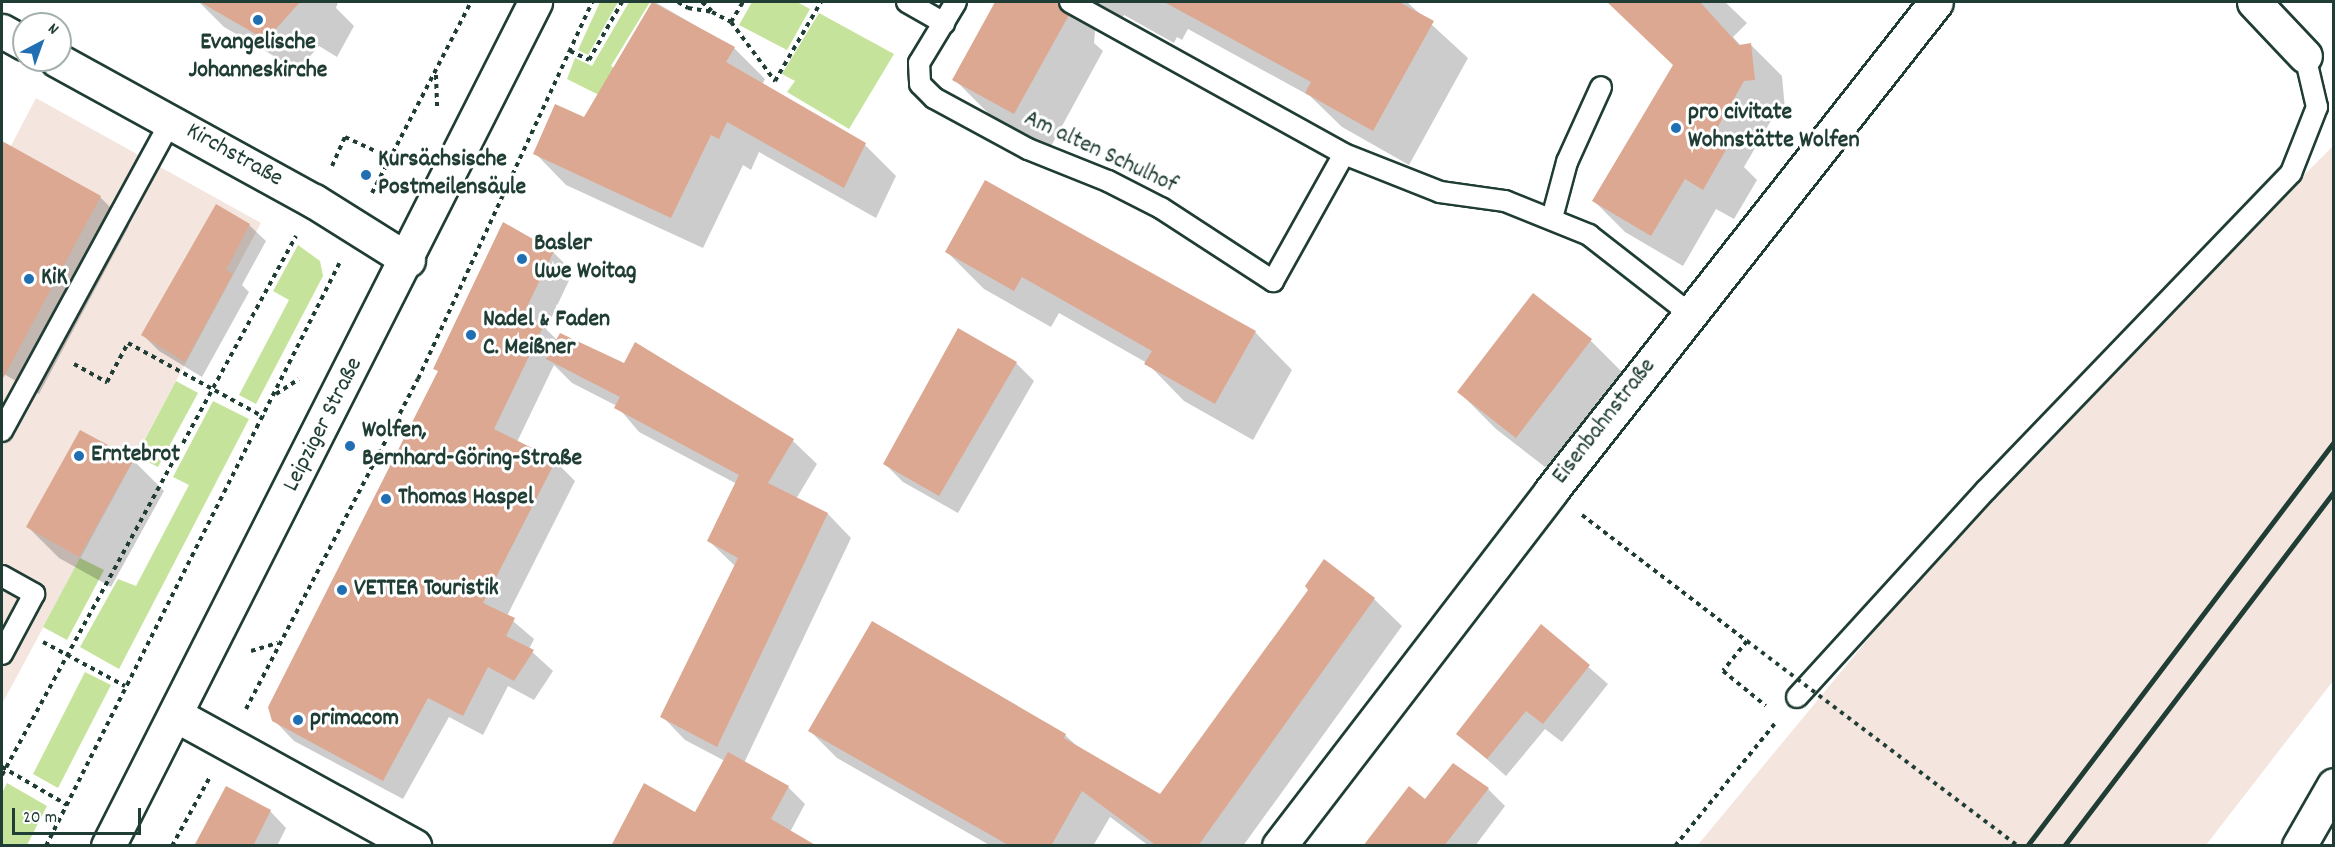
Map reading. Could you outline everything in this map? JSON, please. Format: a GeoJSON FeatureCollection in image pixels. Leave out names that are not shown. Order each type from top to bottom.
{"type":"FeatureCollection","features":[{"type":"Feature","properties":{"kind":"street","name":"Leipziger Straße"},"geometry":{"type":"LineString","coordinates":[[108,846],[408,260],[535,2]]}},
{"type":"Feature","properties":{"kind":"street","name":"Eisenbahnstraße"},"geometry":{"type":"LineString","coordinates":[[1279,846],[1551,491],[1936,2]]}},
{"type":"Feature","properties":{"kind":"street"},"geometry":{"type":"LineString","coordinates":[[2254,2],[2305,56]]}},
{"type":"Feature","properties":{"kind":"street","name":"Kirchstraße"},"geometry":{"type":"LineString","coordinates":[[72,68],[315,201],[408,260]]}},
{"type":"Feature","properties":{"kind":"street"},"geometry":{"type":"LineString","coordinates":[[176,715],[414,846]]}},
{"type":"Feature","properties":{"kind":"street"},"geometry":{"type":"LineString","coordinates":[[2299,846],[2334,785]]}},
{"type":"Feature","properties":{"kind":"lane"},"geometry":{"type":"LineString","coordinates":[[907,2],[944,23]]}},
{"type":"Feature","properties":{"kind":"lane","name":"Am alten Schulhof"},"geometry":{"type":"LineString","coordinates":[[956,2],[919,63],[920,84],[934,98],[1028,149],[1108,181],[1161,208],[1273,281],[1344,154]]}},
{"type":"Feature","properties":{"kind":"lane"},"geometry":{"type":"LineString","coordinates":[[1070,2],[1344,154],[1440,192],[1505,201],[1552,218],[1589,235],[1690,314]]}},
{"type":"Feature","properties":{"kind":"lane"},"geometry":{"type":"LineString","coordinates":[[1797,697],[1986,490],[2291,173],[2317,106],[2305,56]]}},
{"type":"Feature","properties":{"kind":"lane"},"geometry":{"type":"LineString","coordinates":[[1552,218],[1567,162],[1601,87]]}},
{"type":"Feature","properties":{"kind":"lane"},"geometry":{"type":"LineString","coordinates":[[2,431],[171,121]]}},
{"type":"Feature","properties":{"kind":"lane"},"geometry":{"type":"LineString","coordinates":[[2,576],[34,594],[2,654]]}},
{"type":"Feature","properties":{"kind":"path"},"geometry":{"type":"LineString","coordinates":[[436,74],[471,2]]}},
{"type":"Feature","properties":{"kind":"path"},"geometry":{"type":"LineString","coordinates":[[279,643],[418,379],[592,2]]}},
{"type":"Feature","properties":{"kind":"path"},"geometry":{"type":"LineString","coordinates":[[570,51],[589,60],[622,2]]}},
{"type":"Feature","properties":{"kind":"path"},"geometry":{"type":"LineString","coordinates":[[678,2],[688,8],[712,12]]}},
{"type":"Feature","properties":{"kind":"path"},"geometry":{"type":"LineString","coordinates":[[702,2],[712,12],[731,22],[775,81],[821,2]]}},
{"type":"Feature","properties":{"kind":"path"},"geometry":{"type":"LineString","coordinates":[[731,22],[743,2]]}},
{"type":"Feature","properties":{"kind":"path"},"geometry":{"type":"LineString","coordinates":[[332,166],[345,137],[389,158]]}},
{"type":"Feature","properties":{"kind":"path"},"geometry":{"type":"LineString","coordinates":[[2,775],[3,768],[210,388],[315,201]]}},
{"type":"Feature","properties":{"kind":"path"},"geometry":{"type":"LineString","coordinates":[[46,350],[107,382],[128,343],[264,417]]}},
{"type":"Feature","properties":{"kind":"path"},"geometry":{"type":"LineString","coordinates":[[46,846],[125,686],[275,395]]}},
{"type":"Feature","properties":{"kind":"path"},"geometry":{"type":"LineString","coordinates":[[1551,491],[2018,846]]}},
{"type":"Feature","properties":{"kind":"path"},"geometry":{"type":"LineString","coordinates":[[1675,846],[1780,717],[1723,671],[1747,641]]}},
{"type":"Feature","properties":{"kind":"path"},"geometry":{"type":"LineString","coordinates":[[45,643],[125,686]]}},
{"type":"Feature","properties":{"kind":"path"},"geometry":{"type":"LineString","coordinates":[[3,768],[67,805]]}},
{"type":"Feature","properties":{"kind":"shaded area"},"geometry":{"type":"Polygon","coordinates":[[[36,98],[261,223],[2,704],[2,163],[36,98]]]}},
{"type":"Feature","properties":{"kind":"shaded area"},"geometry":{"type":"Polygon","coordinates":[[[2333,146],[2333,681],[2206,845],[1697,846],[1993,488],[2333,146]]]}},
{"type":"Feature","properties":{"kind":"green space"},"geometry":{"type":"Polygon","coordinates":[[[600,2],[618,2],[588,55],[578,50],[600,2]]]}},
{"type":"Feature","properties":{"kind":"green space"},"geometry":{"type":"Polygon","coordinates":[[[629,2],[650,2],[611,66],[690,114],[679,135],[567,79],[575,58],[592,66],[629,2]]]}},
{"type":"Feature","properties":{"kind":"green space"},"geometry":{"type":"Polygon","coordinates":[[[752,2],[797,2],[810,9],[787,50],[739,25],[752,2]]]}},
{"type":"Feature","properties":{"kind":"green space"},"geometry":{"type":"Polygon","coordinates":[[[819,13],[894,54],[849,129],[787,92],[795,81],[782,74],[819,13]]]}},
{"type":"Feature","properties":{"kind":"green space"},"geometry":{"type":"Polygon","coordinates":[[[298,245],[320,261],[323,276],[256,404],[239,395],[289,300],[273,291],[298,245]]]}},
{"type":"Feature","properties":{"kind":"green space"},"geometry":{"type":"Polygon","coordinates":[[[176,381],[198,393],[158,467],[136,456],[176,381]]]}},
{"type":"Feature","properties":{"kind":"green space"},"geometry":{"type":"Polygon","coordinates":[[[213,401],[249,419],[119,669],[80,647],[118,579],[136,586],[189,485],[173,477],[213,401]]]}},
{"type":"Feature","properties":{"kind":"green space"},"geometry":{"type":"Polygon","coordinates":[[[80,558],[104,570],[67,640],[43,627],[80,558]]]}},
{"type":"Feature","properties":{"kind":"green space"},"geometry":{"type":"Polygon","coordinates":[[[85,672],[111,685],[58,788],[33,774],[85,672]]]}},
{"type":"Feature","properties":{"kind":"green space"},"geometry":{"type":"Polygon","coordinates":[[[7,783],[47,806],[27,845],[2,845],[2,793],[7,783]]]}},
{"type":"Feature","properties":{"kind":"building","name":"Evangelische Johanneskirche"},"geometry":{"type":"Polygon","coordinates":[[[200,2],[300,2],[266,40],[200,2]]]}},
{"type":"Feature","properties":{"kind":"building"},"geometry":{"type":"Polygon","coordinates":[[[652,2],[735,47],[726,62],[866,143],[844,188],[727,122],[719,139],[711,135],[671,218],[533,154],[555,104],[584,117],[652,2]]]}},
{"type":"Feature","properties":{"kind":"building"},"geometry":{"type":"Polygon","coordinates":[[[995,2],[1058,2],[1069,15],[1014,114],[952,80],[995,2]]]}},
{"type":"Feature","properties":{"kind":"building"},"geometry":{"type":"Polygon","coordinates":[[[1164,2],[1399,2],[1434,21],[1373,131],[1305,93],[1311,82],[1164,2]]]}},
{"type":"Feature","properties":{"kind":"building","name":"pro civitate Wohnstätte Wolfen"},"geometry":{"type":"Polygon","coordinates":[[[1607,2],[1700,2],[1739,45],[1751,43],[1755,80],[1744,81],[1711,139],[1727,148],[1703,190],[1685,179],[1651,236],[1592,201],[1673,65],[1607,2]]]}},
{"type":"Feature","properties":{"kind":"building","name":"KiK"},"geometry":{"type":"Polygon","coordinates":[[[2,141],[101,196],[2,380],[2,141]]]}},
{"type":"Feature","properties":{"kind":"building"},"geometry":{"type":"Polygon","coordinates":[[[985,180],[1256,331],[1215,404],[1144,364],[1152,351],[1022,277],[1014,291],[945,252],[985,180]]]}},
{"type":"Feature","properties":{"kind":"building"},"geometry":{"type":"Polygon","coordinates":[[[216,204],[250,224],[226,270],[233,274],[185,362],[141,335],[216,204]]]}},
{"type":"Feature","properties":{"kind":"building"},"geometry":{"type":"Polygon","coordinates":[[[503,222],[554,251],[523,315],[544,325],[494,429],[556,460],[483,603],[515,618],[506,636],[534,650],[514,681],[488,667],[463,716],[428,698],[383,781],[272,721],[268,707],[438,371],[433,369],[503,222]]]}},
{"type":"Feature","properties":{"kind":"building"},"geometry":{"type":"Polygon","coordinates":[[[1533,293],[1592,339],[1516,438],[1457,392],[1533,293]]]}},
{"type":"Feature","properties":{"kind":"building"},"geometry":{"type":"Polygon","coordinates":[[[958,328],[1017,362],[939,496],[883,464],[958,328]]]}},
{"type":"Feature","properties":{"kind":"building"},"geometry":{"type":"Polygon","coordinates":[[[560,333],[624,363],[635,342],[794,439],[768,483],[828,513],[717,747],[660,717],[738,558],[707,541],[739,475],[614,408],[620,397],[546,359],[560,333]]]}},
{"type":"Feature","properties":{"kind":"building"},"geometry":{"type":"Polygon","coordinates":[[[80,430],[134,459],[79,557],[26,527],[80,430]]]}},
{"type":"Feature","properties":{"kind":"building"},"geometry":{"type":"Polygon","coordinates":[[[1324,559],[1375,598],[1198,846],[1157,846],[1082,791],[1051,846],[1010,846],[808,731],[872,621],[1066,734],[1064,738],[1160,794],[1308,590],[1305,586],[1324,559]]]}},
{"type":"Feature","properties":{"kind":"building"},"geometry":{"type":"Polygon","coordinates":[[[1541,624],[1590,665],[1543,724],[1526,711],[1487,759],[1456,734],[1541,624]]]}},
{"type":"Feature","properties":{"kind":"building"},"geometry":{"type":"Polygon","coordinates":[[[728,752],[789,786],[771,819],[817,846],[611,846],[644,783],[695,812],[728,752]]]}},
{"type":"Feature","properties":{"kind":"building"},"geometry":{"type":"Polygon","coordinates":[[[1453,763],[1489,788],[1444,846],[1363,846],[1409,786],[1425,799],[1453,763]]]}},
{"type":"Feature","properties":{"kind":"building"},"geometry":{"type":"Polygon","coordinates":[[[226,786],[271,810],[253,846],[194,846],[226,786]]]}},
{"type":"Feature","properties":{"kind":"railway"},"geometry":{"type":"LineString","coordinates":[[2027,846],[2334,442]]}},
{"type":"Feature","properties":{"kind":"railway"},"geometry":{"type":"LineString","coordinates":[[2064,846],[2334,491]]}},
{"type":"Feature","properties":{"kind":"place","name":"Evangelische Johanneskirche"},"geometry":{"type":"Point","coordinates":[258,20]}},
{"type":"Feature","properties":{"kind":"place","name":"pro civitate Wohnstätte Wolfen"},"geometry":{"type":"Point","coordinates":[1676,128]}},
{"type":"Feature","properties":{"kind":"place","name":"Kursächsische Postmeilensäule"},"geometry":{"type":"Point","coordinates":[366,175]}},
{"type":"Feature","properties":{"kind":"place","name":"Basler Uwe Woitag"},"geometry":{"type":"Point","coordinates":[522,259]}},
{"type":"Feature","properties":{"kind":"place","name":"KiK"},"geometry":{"type":"Point","coordinates":[29,279]}},
{"type":"Feature","properties":{"kind":"place","name":"Nadel & Faden C. Meißner"},"geometry":{"type":"Point","coordinates":[471,335]}},
{"type":"Feature","properties":{"kind":"place","name":"Wolfen, Bernhard-Göring-Straße"},"geometry":{"type":"Point","coordinates":[350,446]}},
{"type":"Feature","properties":{"kind":"place","name":"Erntebrot"},"geometry":{"type":"Point","coordinates":[79,456]}},
{"type":"Feature","properties":{"kind":"place","name":"Thomas Haspel"},"geometry":{"type":"Point","coordinates":[386,499]}},
{"type":"Feature","properties":{"kind":"place","name":"VETTER Touristik"},"geometry":{"type":"Point","coordinates":[342,590]}},
{"type":"Feature","properties":{"kind":"place","name":"primacom"},"geometry":{"type":"Point","coordinates":[298,720]}}]}
